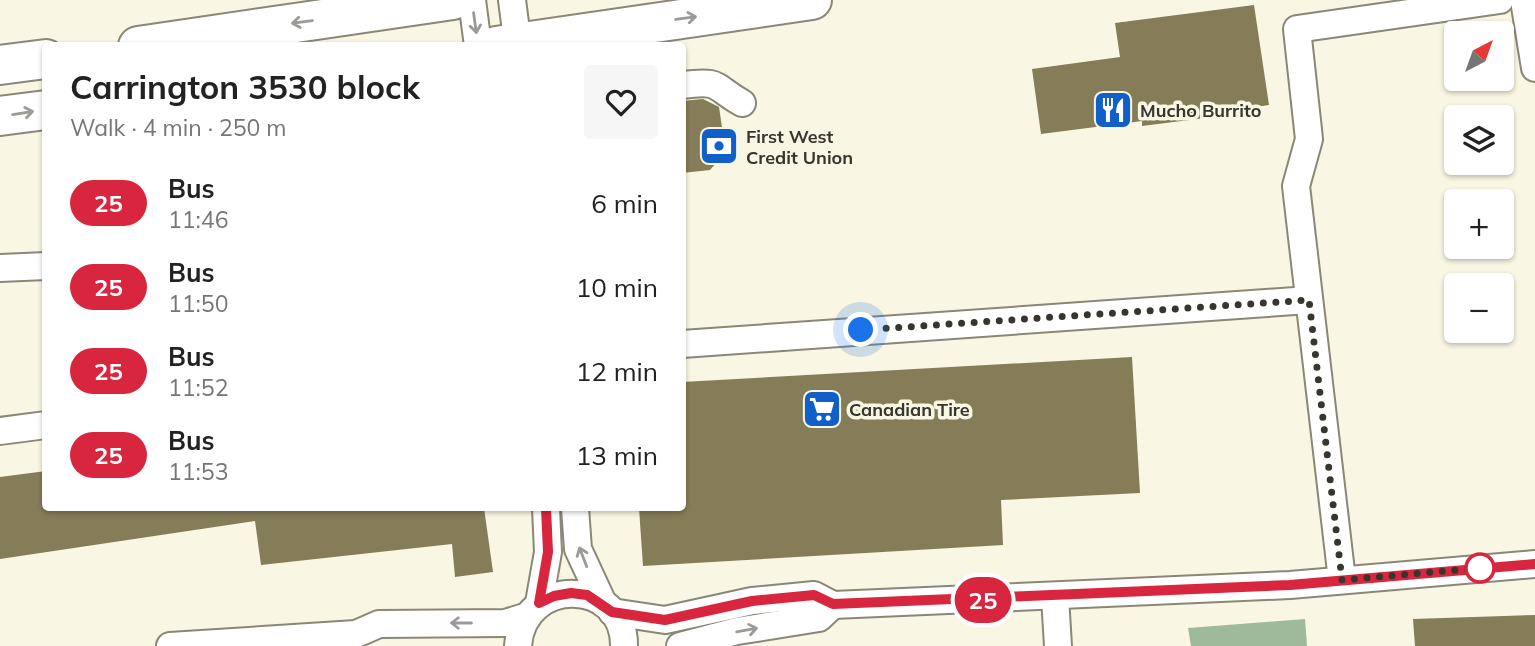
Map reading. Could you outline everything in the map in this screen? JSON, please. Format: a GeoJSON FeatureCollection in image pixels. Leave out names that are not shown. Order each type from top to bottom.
{"type":"FeatureCollection","features":[{"type":"Feature","properties":{"kind":"highway"},"geometry":{"type":"LineString","coordinates":[[162,42],[380,6],[453,0]]}},
{"type":"Feature","properties":{"kind":"highway"},"geometry":{"type":"LineString","coordinates":[[535,42],[606,36],[812,0]]}},
{"type":"Feature","properties":{"kind":"highway"},"geometry":{"type":"LineString","coordinates":[[0,65],[42,60]]}},
{"type":"Feature","properties":{"kind":"highway"},"geometry":{"type":"LineString","coordinates":[[0,117],[42,111]]}},
{"type":"Feature","properties":{"kind":"street"},"geometry":{"type":"LineString","coordinates":[[472,0],[477,42]]}},
{"type":"Feature","properties":{"kind":"street"},"geometry":{"type":"LineString","coordinates":[[511,42],[512,0]]}},
{"type":"Feature","properties":{"kind":"street"},"geometry":{"type":"LineString","coordinates":[[1342,580],[1296,186],[1309,139],[1297,29],[1500,0]]}},
{"type":"Feature","properties":{"kind":"street"},"geometry":{"type":"LineString","coordinates":[[1524,0],[1535,68]]}},
{"type":"Feature","properties":{"kind":"street"},"geometry":{"type":"LineString","coordinates":[[686,84],[705,82],[719,86],[730,97],[742,103]]}},
{"type":"Feature","properties":{"kind":"street"},"geometry":{"type":"LineString","coordinates":[[0,268],[42,266]]}},
{"type":"Feature","properties":{"kind":"street"},"geometry":{"type":"LineString","coordinates":[[686,344],[1309,300]]}},
{"type":"Feature","properties":{"kind":"street"},"geometry":{"type":"LineString","coordinates":[[0,431],[42,426]]}},
{"type":"Feature","properties":{"kind":"street"},"geometry":{"type":"LineString","coordinates":[[518,646],[521,629],[533,610],[548,552],[547,511]]}},
{"type":"Feature","properties":{"kind":"street"},"geometry":{"type":"LineString","coordinates":[[575,511],[579,549],[607,607],[621,626],[624,646]]}},
{"type":"Feature","properties":{"kind":"street"},"geometry":{"type":"LineString","coordinates":[[170,646],[366,640],[379,624],[505,623],[533,610],[554,596],[571,593],[587,595],[607,607],[665,620],[752,601],[814,595],[833,604],[1055,597],[1290,585],[1535,564]]}},
{"type":"Feature","properties":{"kind":"street"},"geometry":{"type":"LineString","coordinates":[[1055,597],[1058,646]]}},
{"type":"Feature","properties":{"kind":"street"},"geometry":{"type":"LineString","coordinates":[[680,646],[737,631],[819,618],[833,604]]}},
{"type":"Feature","properties":{"kind":"green space"},"geometry":{"type":"Polygon","coordinates":[[[1305,619],[1307,646],[1191,646],[1188,628],[1305,619]]]}},
{"type":"Feature","properties":{"kind":"building"},"geometry":{"type":"Polygon","coordinates":[[[1254,5],[1269,105],[1229,111],[1229,115],[1142,126],[1142,121],[1041,134],[1032,69],[1120,57],[1115,23],[1254,5]]]}},
{"type":"Feature","properties":{"kind":"building"},"geometry":{"type":"Polygon","coordinates":[[[703,99],[719,107],[723,134],[735,141],[710,170],[686,173],[686,101],[703,99]]]}},
{"type":"Feature","properties":{"kind":"building"},"geometry":{"type":"Polygon","coordinates":[[[1132,357],[1140,493],[1001,500],[1003,545],[643,566],[639,511],[686,511],[686,382],[1132,357]]]}},
{"type":"Feature","properties":{"kind":"building"},"geometry":{"type":"Polygon","coordinates":[[[42,472],[42,511],[484,511],[493,572],[455,577],[452,544],[261,565],[255,521],[0,559],[0,477],[42,472]]]}},
{"type":"Feature","properties":{"kind":"building"},"geometry":{"type":"Polygon","coordinates":[[[1535,615],[1535,646],[1415,646],[1413,619],[1535,615]]]}},
{"type":"Feature","properties":{"kind":"bus line","name":"25"},"geometry":{"type":"LineString","coordinates":[[546,511],[548,552],[539,603],[554,596],[571,593],[587,595],[603,603],[612,612],[665,620],[752,601],[814,595],[833,604],[1055,597],[1290,585],[1535,564]]}},
{"type":"Feature","properties":{"kind":"place","name":"Mucho Burrito"},"geometry":{"type":"Point","coordinates":[1113,110]}},
{"type":"Feature","properties":{"kind":"place","name":"First West Credit Union"},"geometry":{"type":"Point","coordinates":[719,146]}},
{"type":"Feature","properties":{"kind":"place","name":"Canadian Tire"},"geometry":{"type":"Point","coordinates":[822,409]}},
{"type":"Feature","properties":{"kind":"route"},"geometry":{"type":"LineString","coordinates":[[861,330],[1309,300],[1342,580],[1480,568]]}}]}
